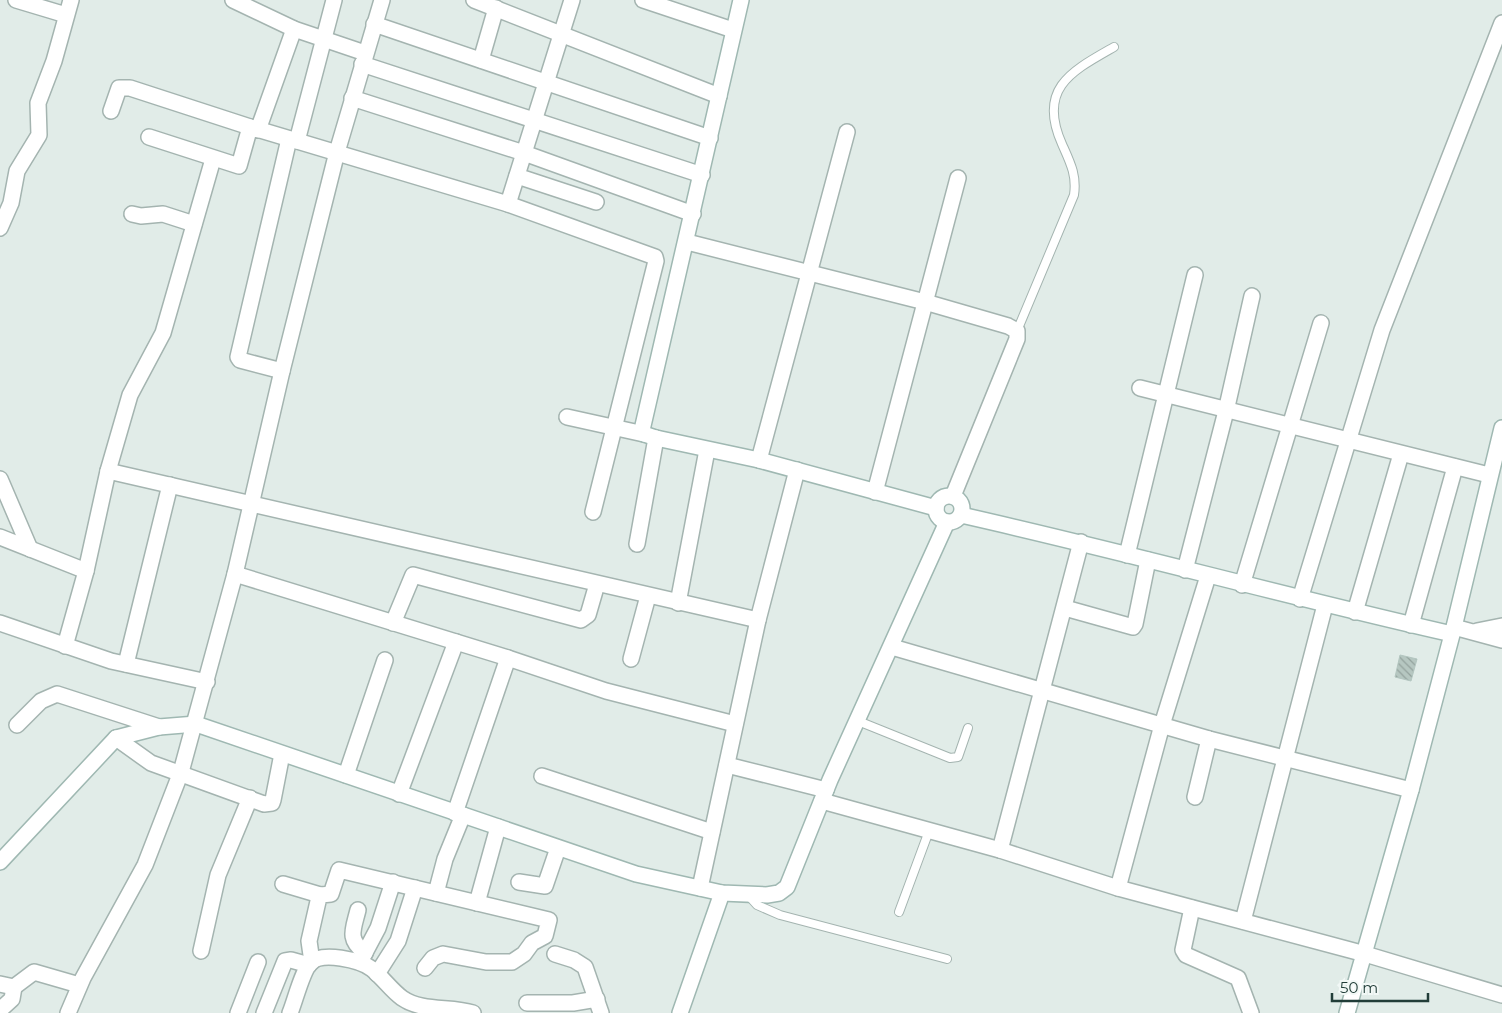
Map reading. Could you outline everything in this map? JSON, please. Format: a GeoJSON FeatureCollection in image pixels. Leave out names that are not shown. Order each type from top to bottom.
{"type":"FeatureCollection","features":[{"type":"Feature","properties":{"kind":"street"},"geometry":{"type":"LineString","coordinates":[[16,0],[66,15]]}},
{"type":"Feature","properties":{"kind":"street"},"geometry":{"type":"LineString","coordinates":[[0,228],[11,203],[16,171],[38,135],[38,103],[54,61],[71,0]]}},
{"type":"Feature","properties":{"kind":"street"},"geometry":{"type":"LineString","coordinates":[[233,0],[294,28],[323,38],[364,58],[534,120],[702,176]]}},
{"type":"Feature","properties":{"kind":"street"},"geometry":{"type":"LineString","coordinates":[[282,371],[240,360],[238,357],[293,140],[334,0]]}},
{"type":"Feature","properties":{"kind":"street"},"geometry":{"type":"LineString","coordinates":[[68,1013],[79,984],[145,865],[181,772],[196,724],[235,574],[250,503],[337,152],[382,0]]}},
{"type":"Feature","properties":{"kind":"street"},"geometry":{"type":"LineString","coordinates":[[474,0],[718,96]]}},
{"type":"Feature","properties":{"kind":"street"},"geometry":{"type":"LineString","coordinates":[[508,204],[544,81],[572,0]]}},
{"type":"Feature","properties":{"kind":"street"},"geometry":{"type":"LineString","coordinates":[[643,0],[733,30]]}},
{"type":"Feature","properties":{"kind":"street"},"geometry":{"type":"LineString","coordinates":[[637,544],[650,436],[643,425],[687,242],[718,96],[741,0]]}},
{"type":"Feature","properties":{"kind":"street"},"geometry":{"type":"LineString","coordinates":[[482,60],[496,8]]}},
{"type":"Feature","properties":{"kind":"street"},"geometry":{"type":"LineString","coordinates":[[374,24],[710,138]]}},
{"type":"Feature","properties":{"kind":"street"},"geometry":{"type":"LineString","coordinates":[[1300,599],[1382,330],[1502,24]]}},
{"type":"Feature","properties":{"kind":"street"},"geometry":{"type":"LineString","coordinates":[[149,137],[212,159],[240,165],[294,28]]}},
{"type":"Feature","properties":{"kind":"street"},"geometry":{"type":"LineString","coordinates":[[110,111],[119,88],[130,88],[254,129],[508,204],[652,255],[656,259],[592,512]]}},
{"type":"Feature","properties":{"kind":"street"},"geometry":{"type":"LineString","coordinates":[[352,98],[524,153],[693,214]]}},
{"type":"Feature","properties":{"kind":"street"},"geometry":{"type":"LineString","coordinates":[[759,460],[847,132]]}},
{"type":"Feature","properties":{"kind":"street"},"geometry":{"type":"LineString","coordinates":[[65,646],[86,571],[108,471],[132,388],[163,333],[212,159]]}},
{"type":"Feature","properties":{"kind":"street"},"geometry":{"type":"LineString","coordinates":[[517,176],[596,202]]}},
{"type":"Feature","properties":{"kind":"street"},"geometry":{"type":"LineString","coordinates":[[875,492],[958,178]]}},
{"type":"Feature","properties":{"kind":"street"},"geometry":{"type":"LineString","coordinates":[[132,214],[141,216],[164,215],[194,224]]}},
{"type":"Feature","properties":{"kind":"street"},"geometry":{"type":"LineString","coordinates":[[687,242],[924,302],[1008,326],[1017,332],[1017,339],[953,496]]}},
{"type":"Feature","properties":{"kind":"street"},"geometry":{"type":"LineString","coordinates":[[1126,555],[1195,275]]}},
{"type":"Feature","properties":{"kind":"street"},"geometry":{"type":"LineString","coordinates":[[1185,570],[1226,411],[1252,296]]}},
{"type":"Feature","properties":{"kind":"street"},"geometry":{"type":"LineString","coordinates":[[1242,585],[1291,428],[1321,322]]}},
{"type":"Feature","properties":{"kind":"street"},"geometry":{"type":"LineString","coordinates":[[1140,388],[1291,428],[1490,476]]}},
{"type":"Feature","properties":{"kind":"street"},"geometry":{"type":"LineString","coordinates":[[567,417],[759,460],[936,508]]}},
{"type":"Feature","properties":{"kind":"street"},"geometry":{"type":"LineString","coordinates":[[1348,1013],[1411,790],[1453,631],[1502,428]]}},
{"type":"Feature","properties":{"kind":"street"},"geometry":{"type":"LineString","coordinates":[[678,603],[708,450]]}},
{"type":"Feature","properties":{"kind":"street"},"geometry":{"type":"LineString","coordinates":[[1355,612],[1402,454]]}},
{"type":"Feature","properties":{"kind":"street"},"geometry":{"type":"LineString","coordinates":[[1411,625],[1455,467]]}},
{"type":"Feature","properties":{"kind":"street"},"geometry":{"type":"LineString","coordinates":[[700,888],[758,620],[797,470]]}},
{"type":"Feature","properties":{"kind":"street"},"geometry":{"type":"LineString","coordinates":[[108,471],[758,620]]}},
{"type":"Feature","properties":{"kind":"street"},"geometry":{"type":"LineString","coordinates":[[0,479],[30,549]]}},
{"type":"Feature","properties":{"kind":"street"},"geometry":{"type":"LineString","coordinates":[[126,664],[170,485]]}},
{"type":"Feature","properties":{"kind":"street"},"geometry":{"type":"LineString","coordinates":[[953,496],[960,502],[961,515],[956,521],[947,522],[940,519],[936,508],[940,499],[953,496]]}},
{"type":"Feature","properties":{"kind":"street"},"geometry":{"type":"LineString","coordinates":[[961,515],[1081,542],[1242,585],[1411,625],[1472,632],[1502,640]]}},
{"type":"Feature","properties":{"kind":"street"},"geometry":{"type":"LineString","coordinates":[[0,862],[116,738],[160,727],[196,724],[636,874],[722,893],[767,896],[779,892],[786,887],[824,796],[947,522]]}},
{"type":"Feature","properties":{"kind":"street"},"geometry":{"type":"LineString","coordinates":[[0,537],[86,571]]}},
{"type":"Feature","properties":{"kind":"street"},"geometry":{"type":"LineString","coordinates":[[1000,850],[1044,690],[1081,542]]}},
{"type":"Feature","properties":{"kind":"street"},"geometry":{"type":"LineString","coordinates":[[1065,608],[1130,627],[1135,626],[1148,560]]}},
{"type":"Feature","properties":{"kind":"street"},"geometry":{"type":"LineString","coordinates":[[235,574],[606,690],[735,724]]}},
{"type":"Feature","properties":{"kind":"street"},"geometry":{"type":"LineString","coordinates":[[394,623],[413,575],[581,620],[588,615],[597,584]]}},
{"type":"Feature","properties":{"kind":"street"},"geometry":{"type":"LineString","coordinates":[[1118,888],[1162,725],[1208,576]]}},
{"type":"Feature","properties":{"kind":"street"},"geometry":{"type":"LineString","coordinates":[[630,659],[648,596]]}},
{"type":"Feature","properties":{"kind":"street"},"geometry":{"type":"LineString","coordinates":[[1243,921],[1325,605]]}},
{"type":"Feature","properties":{"kind":"street"},"geometry":{"type":"LineString","coordinates":[[0,623],[65,646],[126,664],[207,682]]}},
{"type":"Feature","properties":{"kind":"street"},"geometry":{"type":"LineString","coordinates":[[1472,632],[1502,626]]}},
{"type":"Feature","properties":{"kind":"street"},"geometry":{"type":"LineString","coordinates":[[399,794],[456,642]]}},
{"type":"Feature","properties":{"kind":"street"},"geometry":{"type":"LineString","coordinates":[[892,647],[1209,739],[1411,790]]}},
{"type":"Feature","properties":{"kind":"street"},"geometry":{"type":"LineString","coordinates":[[436,893],[508,658]]}},
{"type":"Feature","properties":{"kind":"street"},"geometry":{"type":"LineString","coordinates":[[346,775],[385,660]]}},
{"type":"Feature","properties":{"kind":"street"},"geometry":{"type":"LineString","coordinates":[[17,725],[41,701],[57,694],[160,727]]}},
{"type":"Feature","properties":{"kind":"street"},"geometry":{"type":"LineString","coordinates":[[116,738],[150,762],[264,804],[272,803],[282,754]]}},
{"type":"Feature","properties":{"kind":"street"},"geometry":{"type":"LineString","coordinates":[[1195,798],[1209,739]]}},
{"type":"Feature","properties":{"kind":"street"},"geometry":{"type":"LineString","coordinates":[[727,765],[929,831],[1000,850],[1118,888],[1365,954],[1502,995]]}},
{"type":"Feature","properties":{"kind":"street"},"geometry":{"type":"LineString","coordinates":[[542,776],[712,832]]}},
{"type":"Feature","properties":{"kind":"street"},"geometry":{"type":"LineString","coordinates":[[201,951],[218,875],[250,798]]}},
{"type":"Feature","properties":{"kind":"street"},"geometry":{"type":"LineString","coordinates":[[477,903],[498,827]]}},
{"type":"Feature","properties":{"kind":"street"},"geometry":{"type":"LineString","coordinates":[[519,882],[545,886],[558,848]]}},
{"type":"Feature","properties":{"kind":"street"},"geometry":{"type":"LineString","coordinates":[[283,884],[320,895],[331,894],[339,870],[547,918],[546,934],[532,942],[524,954],[512,962],[486,962],[443,954],[433,958],[426,968]]}},
{"type":"Feature","properties":{"kind":"street"},"geometry":{"type":"LineString","coordinates":[[362,958],[378,928],[392,882]]}},
{"type":"Feature","properties":{"kind":"street"},"geometry":{"type":"LineString","coordinates":[[377,974],[398,941],[415,888]]}},
{"type":"Feature","properties":{"kind":"street"},"geometry":{"type":"LineString","coordinates":[[680,1013],[722,893]]}},
{"type":"Feature","properties":{"kind":"street"},"geometry":{"type":"LineString","coordinates":[[290,1013],[310,964],[309,941],[320,895]]}},
{"type":"Feature","properties":{"kind":"street"},"geometry":{"type":"LineString","coordinates":[[1192,908],[1183,950],[1186,955],[1238,978],[1252,1013]]}},
{"type":"Feature","properties":{"kind":"street"},"geometry":{"type":"LineString","coordinates":[[358,910],[352,934],[354,944],[362,958],[403,1006],[462,1010],[473,1013]]}},
{"type":"Feature","properties":{"kind":"street"},"geometry":{"type":"LineString","coordinates":[[527,1003],[573,1003],[599,1006],[585,967],[574,960],[555,954]]}},
{"type":"Feature","properties":{"kind":"street"},"geometry":{"type":"LineString","coordinates":[[264,1013],[285,962],[291,960],[310,964],[320,958],[362,958]]}},
{"type":"Feature","properties":{"kind":"street"},"geometry":{"type":"LineString","coordinates":[[258,962],[240,1007],[259,1013]]}},
{"type":"Feature","properties":{"kind":"street"},"geometry":{"type":"LineString","coordinates":[[0,1010],[12,999],[7,986],[34,972],[79,984]]}},
{"type":"Feature","properties":{"kind":"lane"},"geometry":{"type":"LineString","coordinates":[[1017,332],[1074,195],[1076,182],[1073,168],[1054,123],[1054,108],[1057,95],[1063,83],[1074,70],[1114,47]]}},
{"type":"Feature","properties":{"kind":"lane"},"geometry":{"type":"LineString","coordinates":[[858,721],[950,758],[958,757],[968,728]]}},
{"type":"Feature","properties":{"kind":"lane"},"geometry":{"type":"LineString","coordinates":[[899,912],[929,831]]}},
{"type":"Feature","properties":{"kind":"lane"},"geometry":{"type":"LineString","coordinates":[[747,894],[757,905],[780,915],[946,959]]}},
{"type":"Feature","properties":{"kind":"building"},"geometry":{"type":"Polygon","coordinates":[[[1400,655],[1417,659],[1411,681],[1395,677],[1400,655]]]}}]}
